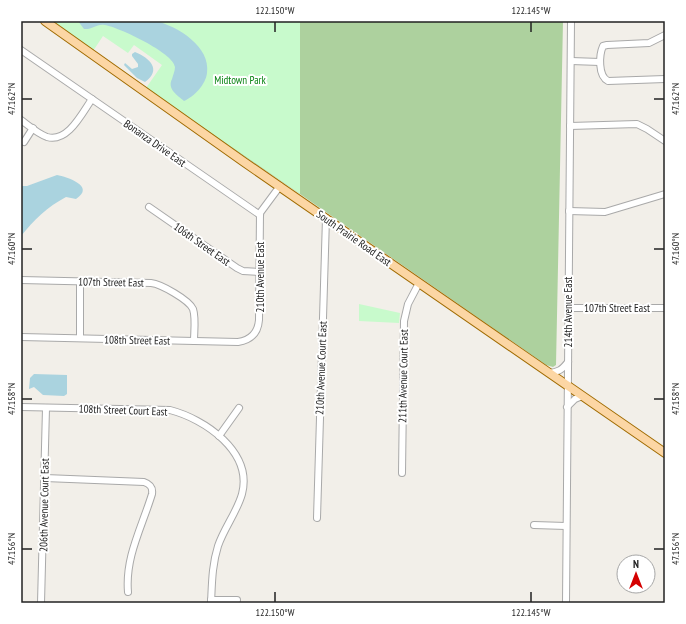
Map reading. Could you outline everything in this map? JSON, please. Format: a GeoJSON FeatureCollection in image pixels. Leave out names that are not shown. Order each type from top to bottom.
{"type":"FeatureCollection","features":[{"type":"Feature","properties":{"kind":"main road","name":"South Prairie Road East"},"geometry":{"type":"LineString","coordinates":[[44,21],[665,453]]}},
{"type":"Feature","properties":{"kind":"street","name":"214th Avenue East"},"geometry":{"type":"LineString","coordinates":[[566,603],[571,21]]}},
{"type":"Feature","properties":{"kind":"street"},"geometry":{"type":"LineString","coordinates":[[665,35],[649,43],[603,46],[600,62],[601,74],[608,81],[665,79]]}},
{"type":"Feature","properties":{"kind":"street","name":"Bonanza Drive East"},"geometry":{"type":"LineString","coordinates":[[21,50],[260,215]]}},
{"type":"Feature","properties":{"kind":"street"},"geometry":{"type":"LineString","coordinates":[[571,61],[600,62]]}},
{"type":"Feature","properties":{"kind":"street"},"geometry":{"type":"LineString","coordinates":[[21,120],[41,134],[50,138],[63,136],[70,130],[92,99]]}},
{"type":"Feature","properties":{"kind":"street"},"geometry":{"type":"LineString","coordinates":[[570,126],[637,124],[665,141]]}},
{"type":"Feature","properties":{"kind":"street"},"geometry":{"type":"LineString","coordinates":[[24,142],[32,128]]}},
{"type":"Feature","properties":{"kind":"street"},"geometry":{"type":"LineString","coordinates":[[260,215],[261,211],[280,186]]}},
{"type":"Feature","properties":{"kind":"street"},"geometry":{"type":"LineString","coordinates":[[569,211],[605,212],[665,194]]}},
{"type":"Feature","properties":{"kind":"street","name":"106th Street East"},"geometry":{"type":"LineString","coordinates":[[149,207],[237,268],[244,271],[259,272]]}},
{"type":"Feature","properties":{"kind":"street","name":"210th Avenue East"},"geometry":{"type":"LineString","coordinates":[[252,336],[257,331],[259,325],[260,215]]}},
{"type":"Feature","properties":{"kind":"street","name":"210th Avenue Court East"},"geometry":{"type":"LineString","coordinates":[[317,518],[326,218]]}},
{"type":"Feature","properties":{"kind":"street","name":"107th Street East"},"geometry":{"type":"LineString","coordinates":[[21,280],[155,283],[186,302],[192,308],[194,314],[194,341]]}},
{"type":"Feature","properties":{"kind":"street"},"geometry":{"type":"LineString","coordinates":[[80,281],[80,338]]}},
{"type":"Feature","properties":{"kind":"street","name":"211th Avenue Court East"},"geometry":{"type":"LineString","coordinates":[[402,473],[404,321],[408,304],[419,283]]}},
{"type":"Feature","properties":{"kind":"street","name":"107th Street East"},"geometry":{"type":"LineString","coordinates":[[568,308],[665,308]]}},
{"type":"Feature","properties":{"kind":"street","name":"108th Street East"},"geometry":{"type":"LineString","coordinates":[[21,337],[238,342],[247,340],[252,336]]}},
{"type":"Feature","properties":{"kind":"street"},"geometry":{"type":"LineString","coordinates":[[549,373],[560,371],[568,362]]}},
{"type":"Feature","properties":{"kind":"street"},"geometry":{"type":"LineString","coordinates":[[567,407],[582,396]]}},
{"type":"Feature","properties":{"kind":"street","name":"108th Street Court East"},"geometry":{"type":"LineString","coordinates":[[21,407],[170,410],[193,417],[219,436],[231,448],[240,461],[243,472],[243,483],[239,501],[223,533],[214,560],[211,601]]}},
{"type":"Feature","properties":{"kind":"street","name":"206th Avenue Court East"},"geometry":{"type":"LineString","coordinates":[[42,603],[46,408]]}},
{"type":"Feature","properties":{"kind":"street"},"geometry":{"type":"LineString","coordinates":[[219,436],[239,408]]}},
{"type":"Feature","properties":{"kind":"street"},"geometry":{"type":"LineString","coordinates":[[45,478],[144,482],[150,484],[152,494],[130,558],[127,585],[128,592]]}},
{"type":"Feature","properties":{"kind":"street"},"geometry":{"type":"LineString","coordinates":[[534,525],[566,526]]}},
{"type":"Feature","properties":{"kind":"street"},"geometry":{"type":"LineString","coordinates":[[211,601],[237,600]]}},
{"type":"Feature","properties":{"kind":"green space","name":"Midtown Park"},"geometry":{"type":"Polygon","coordinates":[[[50,21],[300,21],[300,194],[146,88],[162,65],[134,45],[128,53],[103,36],[93,51],[50,21]]]}},
{"type":"Feature","properties":{"kind":"green space"},"geometry":{"type":"Polygon","coordinates":[[[195,21],[563,21],[556,365],[553,367],[546,365],[201,127],[195,21]]]}},
{"type":"Feature","properties":{"kind":"green space"},"geometry":{"type":"Polygon","coordinates":[[[359,304],[400,313],[399,323],[359,321],[359,304]]]}},
{"type":"Feature","properties":{"kind":"water"},"geometry":{"type":"Polygon","coordinates":[[[149,20],[164,24],[183,33],[198,46],[204,55],[207,64],[207,73],[202,86],[184,101],[176,94],[171,86],[175,67],[172,61],[156,48],[133,35],[112,27],[102,25],[90,29],[84,29],[78,21],[149,20]]]}},
{"type":"Feature","properties":{"kind":"water"},"geometry":{"type":"Polygon","coordinates":[[[135,52],[149,61],[152,65],[153,73],[145,82],[137,78],[124,65],[125,63],[132,69],[138,67],[138,64],[132,56],[135,52]]]}},
{"type":"Feature","properties":{"kind":"water"},"geometry":{"type":"Polygon","coordinates":[[[57,175],[78,183],[83,190],[81,194],[76,199],[66,197],[53,205],[36,219],[21,236],[21,186],[27,186],[57,175]]]}},
{"type":"Feature","properties":{"kind":"water"},"geometry":{"type":"Polygon","coordinates":[[[34,374],[67,375],[67,394],[64,396],[43,395],[34,387],[29,389],[30,378],[34,374]]]}}]}
